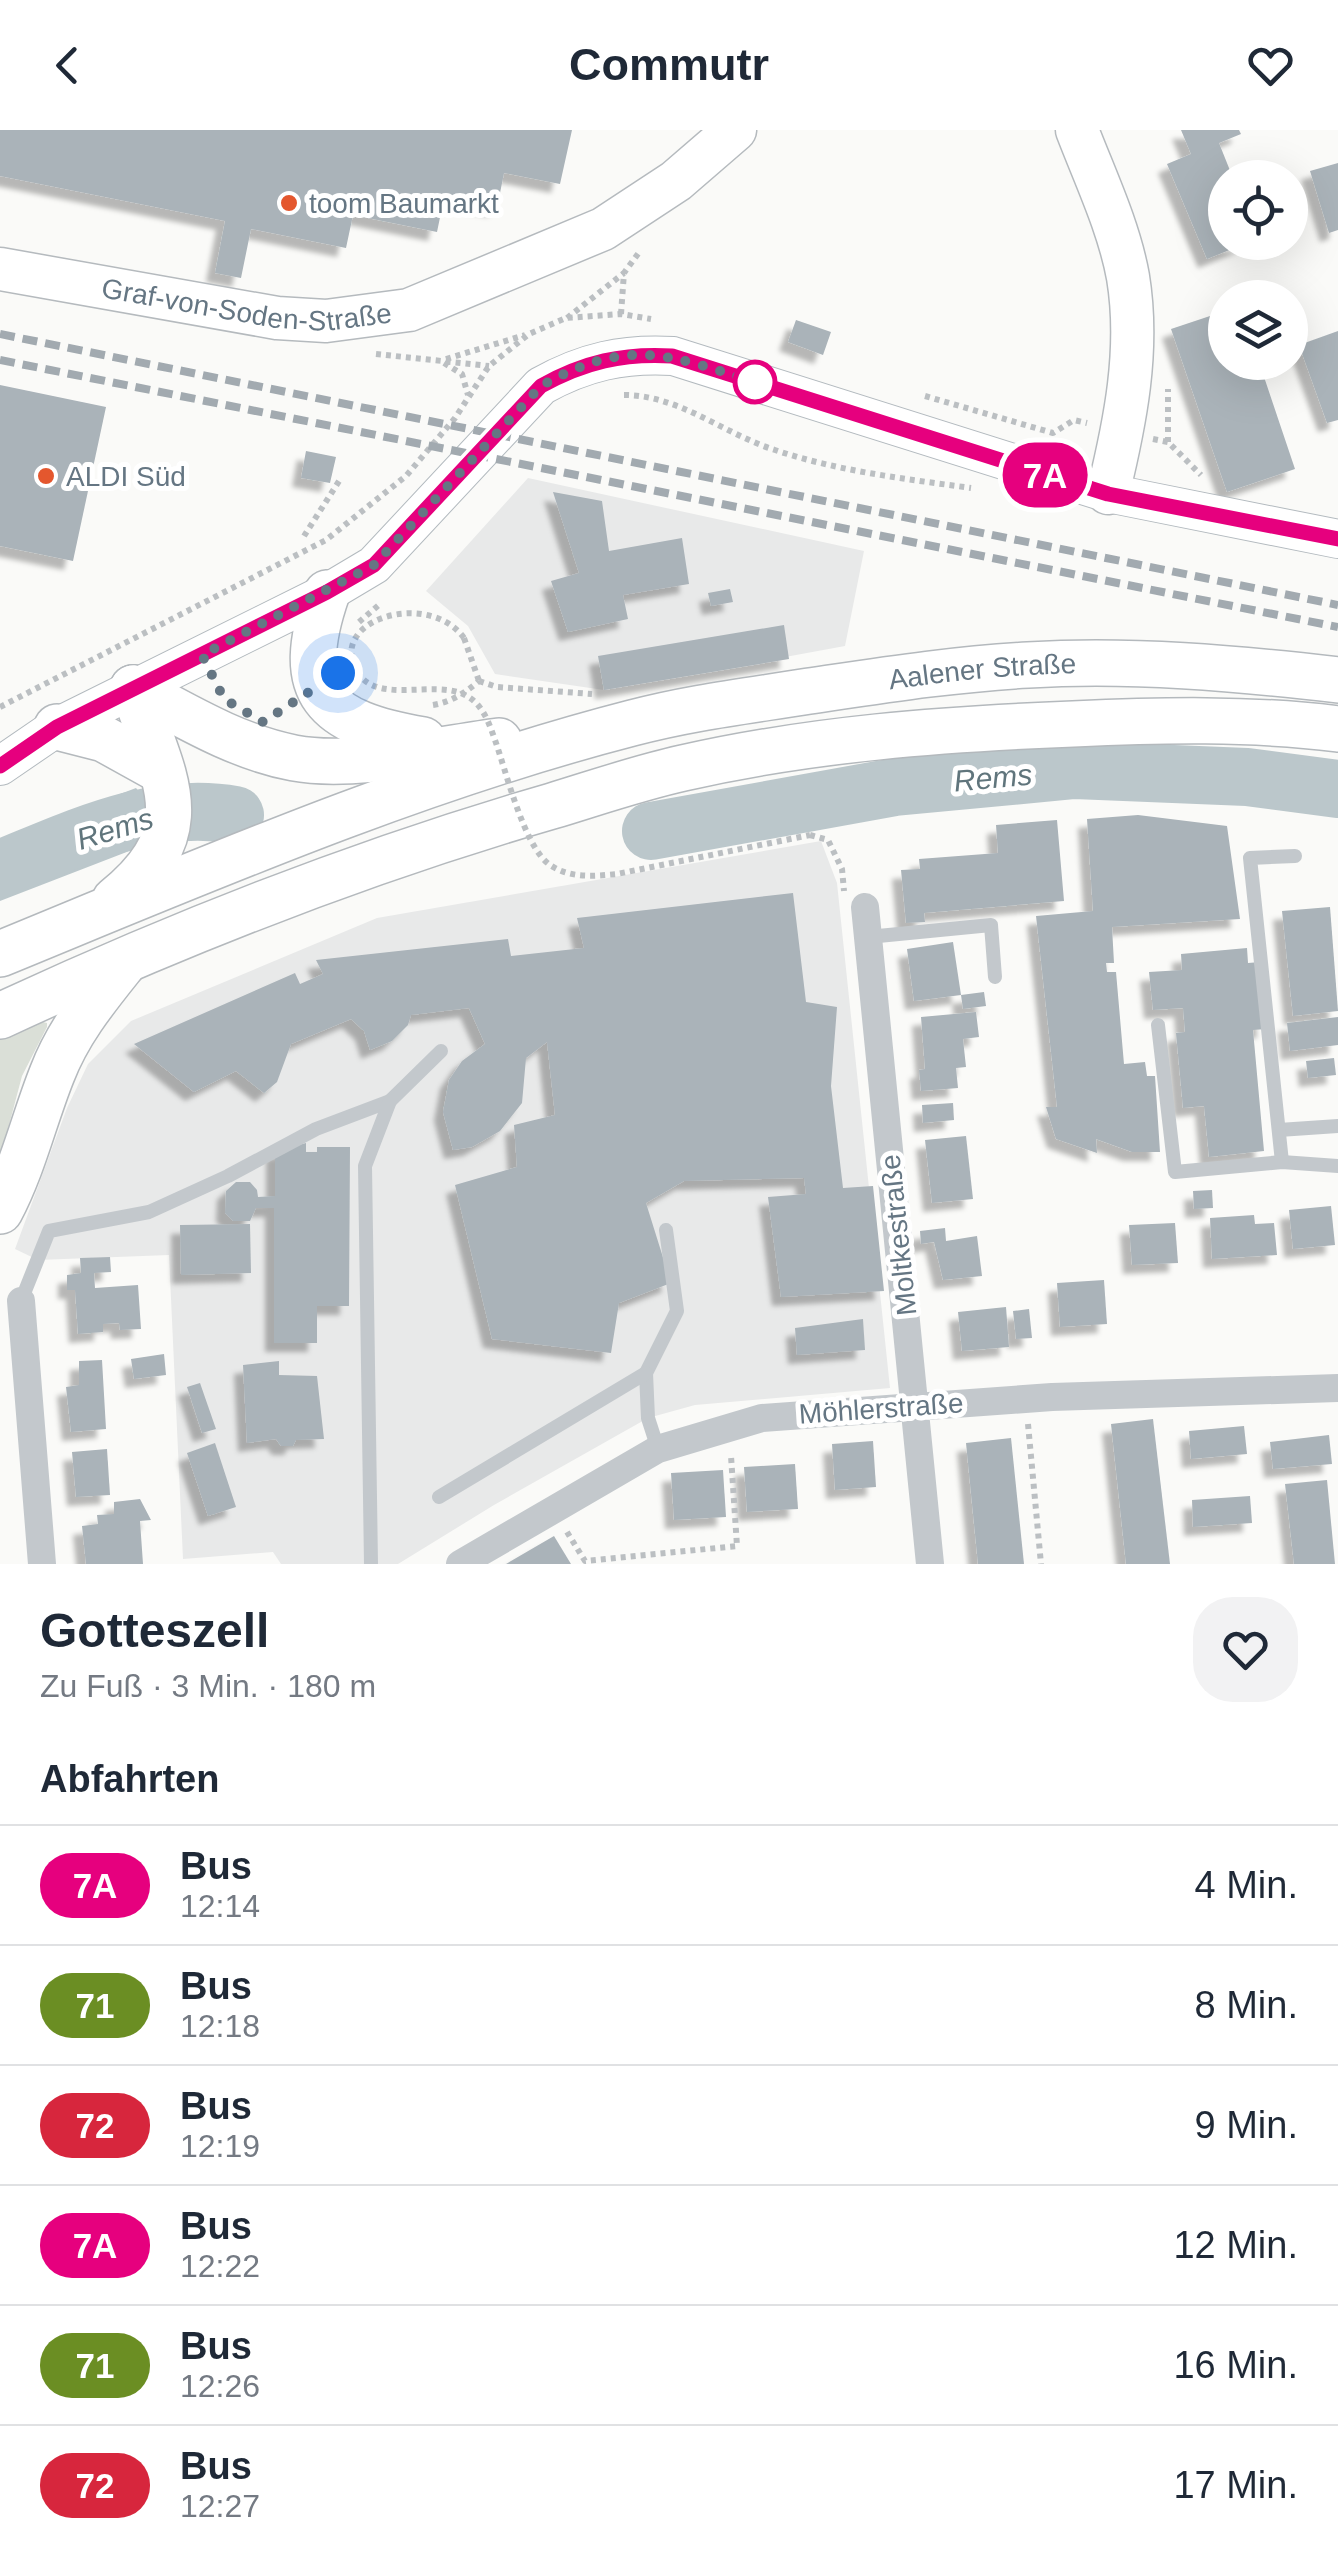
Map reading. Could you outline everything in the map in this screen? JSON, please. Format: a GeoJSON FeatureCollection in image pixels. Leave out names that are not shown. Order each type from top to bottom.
{"type":"FeatureCollection","features":[{"type":"Feature","properties":{"kind":"highway"},"geometry":{"type":"LineString","coordinates":[[327,592],[312,648],[312,665],[327,701],[364,727],[460,747]]}},
{"type":"Feature","properties":{"kind":"highway","name":"Aalener Straße"},"geometry":{"type":"LineString","coordinates":[[630,723],[684,710],[921,674],[1030,665],[1161,665],[1338,680]]}},
{"type":"Feature","properties":{"kind":"highway"},"geometry":{"type":"LineString","coordinates":[[133,688],[212,730],[296,759],[364,759],[630,723]]}},
{"type":"Feature","properties":{"kind":"highway"},"geometry":{"type":"LineString","coordinates":[[99,913],[138,882],[164,846],[168,831],[170,809],[133,688]]}},
{"type":"Feature","properties":{"kind":"highway"},"geometry":{"type":"LineString","coordinates":[[0,1016],[128,956],[376,860],[681,768],[826,742],[954,728],[1239,722],[1338,729]]}},
{"type":"Feature","properties":{"kind":"highway"},"geometry":{"type":"LineString","coordinates":[[0,954],[389,797],[630,723]]}},
{"type":"Feature","properties":{"kind":"highway"},"geometry":{"type":"LineString","coordinates":[[57,727],[104,739],[160,770]]}},
{"type":"Feature","properties":{"kind":"highway"},"geometry":{"type":"LineString","coordinates":[[0,1211],[72,1031],[128,956]]}},
{"type":"Feature","properties":{"kind":"main road","name":"Graf-von-Soden-Straße"},"geometry":{"type":"LineString","coordinates":[[0,270],[277,318],[326,321],[410,310],[602,229],[676,181],[735,130]]}},
{"type":"Feature","properties":{"kind":"main road"},"geometry":{"type":"LineString","coordinates":[[1076,130],[1105,201],[1128,274],[1133,327],[1122,433],[1108,494]]}},
{"type":"Feature","properties":{"kind":"main road","name":"Graf-von-Soden-Straße"},"geometry":{"type":"LineString","coordinates":[[0,248],[277,293],[359,296],[422,290],[489,277]]}},
{"type":"Feature","properties":{"kind":"main road"},"geometry":{"type":"LineString","coordinates":[[0,766],[57,727],[374,565],[541,386],[572,368],[636,354],[672,356],[1108,494],[1338,539]]}},
{"type":"Feature","properties":{"kind":"street","name":"Moltkestraße"},"geometry":{"type":"LineString","coordinates":[[865,907],[930,1564]]}},
{"type":"Feature","properties":{"kind":"street"},"geometry":{"type":"LineString","coordinates":[[22,1300],[42,1564]]}},
{"type":"Feature","properties":{"kind":"street","name":"Möhlerstraße"},"geometry":{"type":"LineString","coordinates":[[460,1564],[658,1449],[762,1418],[1025,1398],[1338,1388]]}},
{"type":"Feature","properties":{"kind":"lane"},"geometry":{"type":"LineString","coordinates":[[1282,1162],[1250,858],[1295,856]]}},
{"type":"Feature","properties":{"kind":"lane"},"geometry":{"type":"LineString","coordinates":[[868,937],[991,925],[995,977]]}},
{"type":"Feature","properties":{"kind":"lane"},"geometry":{"type":"LineString","coordinates":[[1158,1026],[1175,1172],[1282,1162],[1338,1166]]}},
{"type":"Feature","properties":{"kind":"lane"},"geometry":{"type":"LineString","coordinates":[[371,1564],[365,1166],[390,1101],[441,1050]]}},
{"type":"Feature","properties":{"kind":"lane"},"geometry":{"type":"LineString","coordinates":[[22,1300],[49,1231],[149,1212],[316,1129],[390,1101]]}},
{"type":"Feature","properties":{"kind":"lane"},"geometry":{"type":"LineString","coordinates":[[1278,1130],[1338,1126]]}},
{"type":"Feature","properties":{"kind":"lane"},"geometry":{"type":"LineString","coordinates":[[658,1449],[648,1418],[646,1373],[677,1311],[666,1230]]}},
{"type":"Feature","properties":{"kind":"lane"},"geometry":{"type":"LineString","coordinates":[[439,1498],[646,1373]]}},
{"type":"Feature","properties":{"kind":"path"},"geometry":{"type":"LineString","coordinates":[[566,318],[624,272]]}},
{"type":"Feature","properties":{"kind":"path"},"geometry":{"type":"LineString","coordinates":[[468,396],[462,374],[440,361],[530,334]]}},
{"type":"Feature","properties":{"kind":"path"},"geometry":{"type":"LineString","coordinates":[[0,707],[308,552],[339,531],[406,476],[454,418],[489,366]]}},
{"type":"Feature","properties":{"kind":"path"},"geometry":{"type":"LineString","coordinates":[[619,395],[678,405],[772,450],[806,459],[989,491]]}},
{"type":"Feature","properties":{"kind":"path"},"geometry":{"type":"LineString","coordinates":[[923,396],[1053,433],[1074,420],[1122,433]]}},
{"type":"Feature","properties":{"kind":"path"},"geometry":{"type":"LineString","coordinates":[[304,536],[342,478]]}},
{"type":"Feature","properties":{"kind":"path"},"geometry":{"type":"LineString","coordinates":[[318,686],[338,673],[339,654],[357,624],[384,600]]}},
{"type":"Feature","properties":{"kind":"path"},"geometry":{"type":"LineString","coordinates":[[427,706],[444,703],[480,681],[464,638],[447,620],[430,613],[388,615],[370,624],[359,634],[352,655],[354,668],[363,679],[394,690],[435,687],[466,695],[478,704],[488,721],[529,835],[548,864],[562,872],[588,877],[618,874],[810,835],[828,840],[842,869],[846,908],[865,907]]}},
{"type":"Feature","properties":{"kind":"path"},"geometry":{"type":"LineString","coordinates":[[182,614],[202,655]]}},
{"type":"Feature","properties":{"kind":"path"},"geometry":{"type":"LineString","coordinates":[[1025,1398],[1041,1564]]}},
{"type":"Feature","properties":{"kind":"path"},"geometry":{"type":"LineString","coordinates":[[553,1510],[585,1561],[738,1546],[729,1426]]}},
{"type":"Feature","properties":{"kind":"shaded area"},"geometry":{"type":"Polygon","coordinates":[[[528,478],[864,551],[845,646],[604,690],[495,674],[468,626],[426,591],[528,478]]]}},
{"type":"Feature","properties":{"kind":"shaded area"},"geometry":{"type":"Polygon","coordinates":[[[821,841],[837,883],[890,1388],[695,1405],[648,1418],[398,1564],[281,1564],[273,1552],[183,1559],[169,1255],[38,1260],[15,1249],[67,1108],[88,1064],[131,1021],[377,918],[821,841]]]}},
{"type":"Feature","properties":{"kind":"shaded area"},"geometry":{"type":"Polygon","coordinates":[[[43,1022],[47,1027],[22,1076],[0,1159],[0,1040],[43,1022]]]}},
{"type":"Feature","properties":{"kind":"water"},"geometry":{"type":"Polygon","coordinates":[[[136,788],[147,810],[137,848],[0,901],[0,839],[136,788]]]}},
{"type":"Feature","properties":{"kind":"building","name":"toom Baumarkt"},"geometry":{"type":"Polygon","coordinates":[[[0,130],[572,130],[560,184],[504,173],[497,208],[444,198],[437,232],[353,215],[346,248],[251,229],[241,278],[215,273],[225,221],[0,176],[0,130]]]}},
{"type":"Feature","properties":{"kind":"building"},"geometry":{"type":"Polygon","coordinates":[[[1181,130],[1239,130],[1241,134],[1219,143],[1226,160],[1208,160],[1207,259],[1167,164],[1191,154],[1181,130]]]}},
{"type":"Feature","properties":{"kind":"building"},"geometry":{"type":"Polygon","coordinates":[[[1338,163],[1338,230],[1329,233],[1310,171],[1338,163]]]}},
{"type":"Feature","properties":{"kind":"building"},"geometry":{"type":"Polygon","coordinates":[[[1208,317],[1208,380],[1265,380],[1295,469],[1227,492],[1171,329],[1208,317]]]}},
{"type":"Feature","properties":{"kind":"building"},"geometry":{"type":"Polygon","coordinates":[[[796,320],[831,332],[823,355],[788,342],[796,320]]]}},
{"type":"Feature","properties":{"kind":"building"},"geometry":{"type":"Polygon","coordinates":[[[1338,331],[1338,420],[1327,423],[1308,370],[1308,342],[1338,331]]]}},
{"type":"Feature","properties":{"kind":"building","name":"ALDI Süd"},"geometry":{"type":"Polygon","coordinates":[[[0,385],[106,407],[73,561],[0,546],[0,385]]]}},
{"type":"Feature","properties":{"kind":"building"},"geometry":{"type":"Polygon","coordinates":[[[306,451],[336,457],[330,483],[301,478],[306,451]]]}},
{"type":"Feature","properties":{"kind":"building"},"geometry":{"type":"Polygon","coordinates":[[[553,492],[602,501],[609,551],[682,538],[689,584],[623,595],[628,619],[568,632],[551,581],[579,573],[553,492]]]}},
{"type":"Feature","properties":{"kind":"building"},"geometry":{"type":"Polygon","coordinates":[[[730,589],[733,602],[711,606],[708,593],[730,589]]]}},
{"type":"Feature","properties":{"kind":"building"},"geometry":{"type":"Polygon","coordinates":[[[784,625],[789,659],[604,690],[598,656],[784,625]]]}},
{"type":"Feature","properties":{"kind":"building"},"geometry":{"type":"Polygon","coordinates":[[[1138,815],[1227,826],[1240,919],[1112,927],[1114,963],[1106,963],[1107,972],[1116,972],[1124,1064],[1145,1062],[1147,1076],[1155,1076],[1160,1152],[1132,1152],[1096,1139],[1097,1153],[1056,1139],[1046,1107],[1057,1107],[1036,916],[1093,911],[1087,819],[1138,815]]]}},
{"type":"Feature","properties":{"kind":"building"},"geometry":{"type":"Polygon","coordinates":[[[1057,820],[1064,901],[924,913],[925,922],[906,923],[901,870],[920,869],[919,859],[998,853],[996,825],[1057,820]]]}},
{"type":"Feature","properties":{"kind":"building"},"geometry":{"type":"Polygon","coordinates":[[[793,893],[806,1002],[837,1007],[831,1086],[843,1188],[873,1186],[884,1291],[781,1297],[768,1197],[806,1194],[804,1178],[684,1181],[646,1203],[671,1283],[619,1303],[611,1353],[492,1339],[455,1185],[517,1167],[514,1125],[555,1115],[547,1042],[526,1058],[522,1103],[500,1131],[472,1147],[453,1150],[443,1112],[449,1080],[462,1061],[485,1044],[469,1008],[411,1015],[408,1025],[392,1041],[370,1050],[364,1031],[351,1019],[291,1044],[277,1082],[264,1093],[236,1071],[194,1092],[134,1044],[295,973],[300,984],[323,974],[316,960],[508,939],[511,956],[584,948],[577,918],[793,893]]]}},
{"type":"Feature","properties":{"kind":"building"},"geometry":{"type":"Polygon","coordinates":[[[1330,907],[1338,1011],[1293,1016],[1282,911],[1330,907]]]}},
{"type":"Feature","properties":{"kind":"building"},"geometry":{"type":"Polygon","coordinates":[[[953,942],[961,995],[914,1001],[907,949],[953,942]]]}},
{"type":"Feature","properties":{"kind":"building"},"geometry":{"type":"Polygon","coordinates":[[[1247,948],[1248,963],[1260,962],[1266,1029],[1253,1030],[1264,1151],[1209,1157],[1204,1106],[1183,1108],[1176,1033],[1185,1032],[1183,1008],[1153,1010],[1149,972],[1182,970],[1181,954],[1247,948]]]}},
{"type":"Feature","properties":{"kind":"building"},"geometry":{"type":"Polygon","coordinates":[[[984,992],[986,1006],[963,1009],[961,995],[984,992]]]}},
{"type":"Feature","properties":{"kind":"building"},"geometry":{"type":"Polygon","coordinates":[[[976,1012],[979,1037],[963,1039],[966,1067],[956,1068],[958,1088],[921,1091],[919,1070],[925,1069],[921,1017],[976,1012]]]}},
{"type":"Feature","properties":{"kind":"building"},"geometry":{"type":"Polygon","coordinates":[[[1338,1017],[1338,1045],[1290,1051],[1287,1023],[1338,1017]]]}},
{"type":"Feature","properties":{"kind":"building"},"geometry":{"type":"Polygon","coordinates":[[[1334,1058],[1336,1075],[1308,1078],[1306,1061],[1334,1058]]]}},
{"type":"Feature","properties":{"kind":"building"},"geometry":{"type":"Polygon","coordinates":[[[953,1103],[954,1120],[923,1123],[922,1105],[953,1103]]]}},
{"type":"Feature","properties":{"kind":"building"},"geometry":{"type":"Polygon","coordinates":[[[966,1136],[973,1199],[932,1203],[925,1140],[966,1136]]]}},
{"type":"Feature","properties":{"kind":"building"},"geometry":{"type":"Polygon","coordinates":[[[306,1143],[306,1152],[317,1152],[317,1147],[350,1147],[349,1306],[317,1306],[317,1343],[274,1343],[274,1208],[256,1208],[250,1221],[233,1221],[225,1213],[226,1191],[236,1182],[250,1182],[258,1197],[275,1196],[275,1151],[306,1143]]]}},
{"type":"Feature","properties":{"kind":"building"},"geometry":{"type":"Polygon","coordinates":[[[1212,1190],[1213,1208],[1194,1209],[1193,1191],[1212,1190]]]}},
{"type":"Feature","properties":{"kind":"building"},"geometry":{"type":"Polygon","coordinates":[[[1331,1206],[1335,1245],[1293,1249],[1289,1210],[1331,1206]]]}},
{"type":"Feature","properties":{"kind":"building"},"geometry":{"type":"Polygon","coordinates":[[[1254,1215],[1255,1224],[1274,1223],[1277,1255],[1212,1259],[1210,1218],[1254,1215]]]}},
{"type":"Feature","properties":{"kind":"building"},"geometry":{"type":"Polygon","coordinates":[[[1175,1223],[1178,1263],[1132,1265],[1129,1225],[1175,1223]]]}},
{"type":"Feature","properties":{"kind":"building"},"geometry":{"type":"Polygon","coordinates":[[[250,1224],[251,1273],[181,1275],[180,1225],[250,1224]]]}},
{"type":"Feature","properties":{"kind":"building"},"geometry":{"type":"Polygon","coordinates":[[[945,1228],[946,1241],[977,1236],[982,1276],[943,1280],[934,1242],[921,1244],[920,1231],[945,1228]]]}},
{"type":"Feature","properties":{"kind":"building"},"geometry":{"type":"Polygon","coordinates":[[[110,1257],[111,1272],[94,1273],[95,1288],[138,1285],[141,1329],[120,1330],[119,1323],[103,1324],[103,1332],[78,1334],[75,1290],[67,1290],[67,1275],[81,1273],[80,1258],[110,1257]]]}},
{"type":"Feature","properties":{"kind":"building"},"geometry":{"type":"Polygon","coordinates":[[[1104,1280],[1107,1324],[1060,1327],[1057,1283],[1104,1280]]]}},
{"type":"Feature","properties":{"kind":"building"},"geometry":{"type":"Polygon","coordinates":[[[1006,1307],[1009,1347],[962,1351],[958,1312],[1006,1307]]]}},
{"type":"Feature","properties":{"kind":"building"},"geometry":{"type":"Polygon","coordinates":[[[1029,1309],[1032,1338],[1016,1339],[1013,1311],[1029,1309]]]}},
{"type":"Feature","properties":{"kind":"building"},"geometry":{"type":"Polygon","coordinates":[[[863,1319],[865,1350],[797,1355],[795,1328],[863,1319]]]}},
{"type":"Feature","properties":{"kind":"building"},"geometry":{"type":"Polygon","coordinates":[[[164,1354],[166,1375],[134,1379],[131,1359],[164,1354]]]}},
{"type":"Feature","properties":{"kind":"building"},"geometry":{"type":"Polygon","coordinates":[[[102,1360],[106,1429],[71,1432],[66,1387],[79,1385],[79,1361],[102,1360]]]}},
{"type":"Feature","properties":{"kind":"building"},"geometry":{"type":"Polygon","coordinates":[[[279,1361],[279,1375],[317,1376],[324,1439],[296,1440],[293,1446],[281,1446],[276,1439],[247,1443],[243,1365],[279,1361]]]}},
{"type":"Feature","properties":{"kind":"building"},"geometry":{"type":"Polygon","coordinates":[[[200,1383],[216,1429],[202,1433],[187,1387],[200,1383]]]}},
{"type":"Feature","properties":{"kind":"building"},"geometry":{"type":"Polygon","coordinates":[[[1153,1419],[1170,1564],[1126,1564],[1111,1424],[1153,1419]]]}},
{"type":"Feature","properties":{"kind":"building"},"geometry":{"type":"Polygon","coordinates":[[[1244,1426],[1247,1454],[1191,1459],[1189,1431],[1244,1426]]]}},
{"type":"Feature","properties":{"kind":"building"},"geometry":{"type":"Polygon","coordinates":[[[1329,1435],[1332,1464],[1273,1469],[1270,1442],[1329,1435]]]}},
{"type":"Feature","properties":{"kind":"building"},"geometry":{"type":"Polygon","coordinates":[[[1011,1438],[1024,1564],[978,1564],[966,1443],[1011,1438]]]}},
{"type":"Feature","properties":{"kind":"building"},"geometry":{"type":"Polygon","coordinates":[[[873,1441],[876,1487],[835,1490],[832,1444],[873,1441]]]}},
{"type":"Feature","properties":{"kind":"building"},"geometry":{"type":"Polygon","coordinates":[[[215,1443],[236,1507],[208,1516],[187,1453],[215,1443]]]}},
{"type":"Feature","properties":{"kind":"building"},"geometry":{"type":"Polygon","coordinates":[[[107,1449],[110,1495],[76,1497],[72,1452],[107,1449]]]}},
{"type":"Feature","properties":{"kind":"building"},"geometry":{"type":"Polygon","coordinates":[[[795,1464],[798,1509],[747,1512],[744,1467],[795,1464]]]}},
{"type":"Feature","properties":{"kind":"building"},"geometry":{"type":"Polygon","coordinates":[[[723,1470],[726,1517],[674,1520],[671,1473],[723,1470]]]}},
{"type":"Feature","properties":{"kind":"building"},"geometry":{"type":"Polygon","coordinates":[[[1327,1480],[1335,1564],[1294,1564],[1285,1484],[1327,1480]]]}},
{"type":"Feature","properties":{"kind":"building"},"geometry":{"type":"Polygon","coordinates":[[[1250,1496],[1252,1523],[1193,1527],[1192,1500],[1250,1496]]]}},
{"type":"Feature","properties":{"kind":"building"},"geometry":{"type":"Polygon","coordinates":[[[140,1499],[151,1520],[140,1521],[143,1564],[86,1564],[82,1526],[98,1524],[97,1515],[114,1514],[114,1502],[140,1499]]]}},
{"type":"Feature","properties":{"kind":"building"},"geometry":{"type":"Polygon","coordinates":[[[554,1536],[571,1564],[506,1564],[554,1536]]]}},
{"type":"Feature","properties":{"kind":"waterway","name":"Rems"},"geometry":{"type":"LineString","coordinates":[[651,831],[895,787],[1075,770],[1247,777],[1338,789]]}},
{"type":"Feature","properties":{"kind":"waterway","name":"Rems"},"geometry":{"type":"LineString","coordinates":[[0,869],[85,835],[144,818],[204,812],[235,815]]}},
{"type":"Feature","properties":{"kind":"railway"},"geometry":{"type":"LineString","coordinates":[[0,334],[1338,605]]}},
{"type":"Feature","properties":{"kind":"railway"},"geometry":{"type":"LineString","coordinates":[[0,360],[1338,627]]}},
{"type":"Feature","properties":{"kind":"bus line","name":"7A"},"geometry":{"type":"LineString","coordinates":[[0,766],[57,727],[374,565],[541,386],[572,368],[606,359],[636,354],[672,356],[1108,494],[1338,539]]}},
{"type":"Feature","properties":{"kind":"place","name":"toom Baumarkt"},"geometry":{"type":"Point","coordinates":[289,203]}},
{"type":"Feature","properties":{"kind":"place","name":"ALDI Süd"},"geometry":{"type":"Point","coordinates":[46,476]}},
{"type":"Feature","properties":{"kind":"route"},"geometry":{"type":"LineString","coordinates":[[338,673],[263,722],[224,699],[202,655],[374,565],[541,386],[572,368],[636,354],[672,356],[755,382]]}}]}
